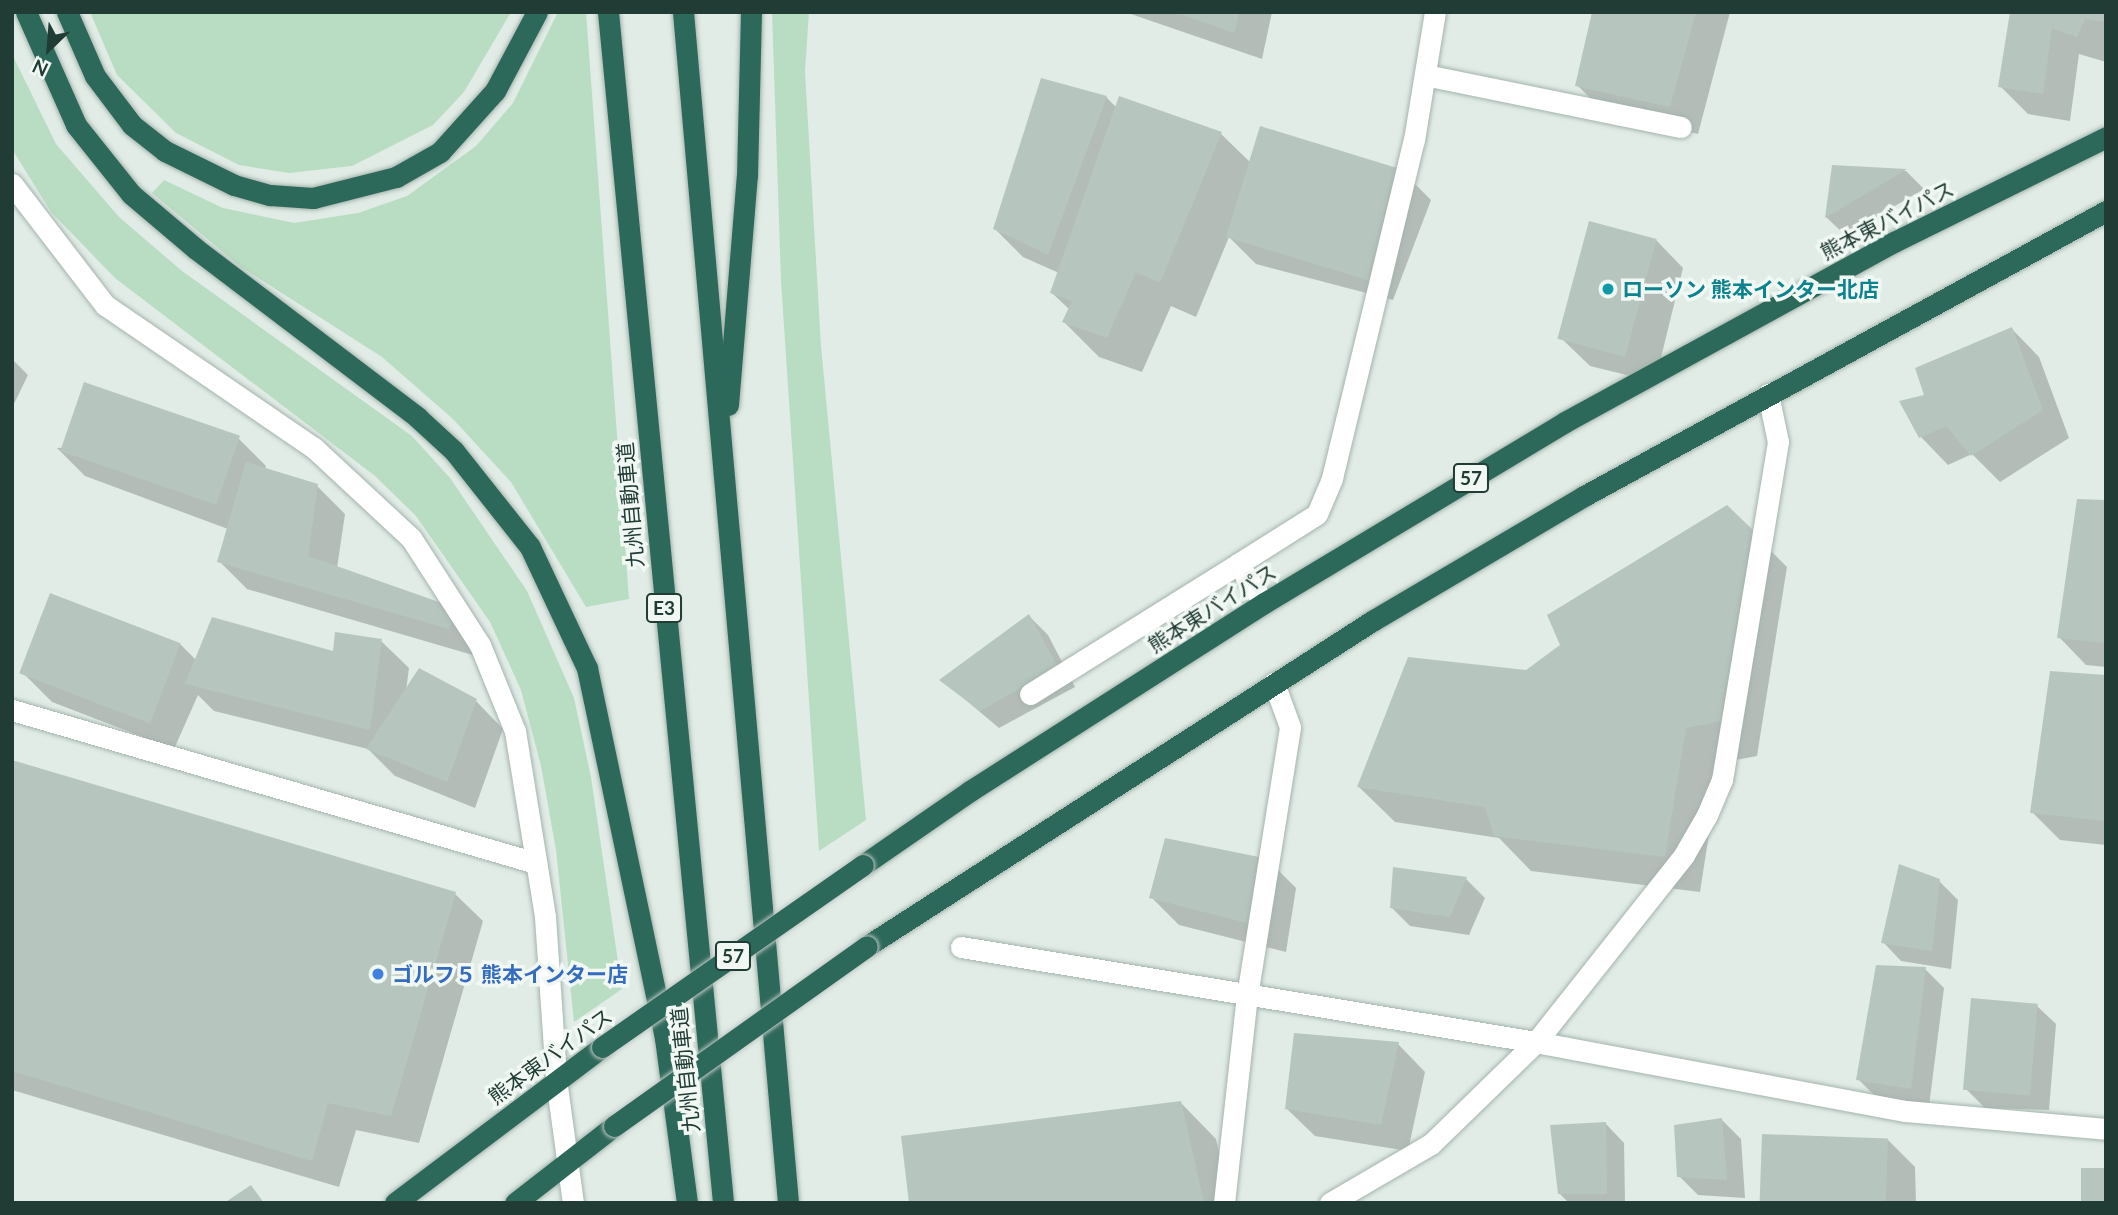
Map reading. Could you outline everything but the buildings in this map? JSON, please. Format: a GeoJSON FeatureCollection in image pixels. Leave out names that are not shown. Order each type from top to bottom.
{"type":"FeatureCollection","features":[{"type":"Feature","properties":{"kind":"highway"},"geometry":{"type":"LineString","coordinates":[[26,12],[76,125],[131,194],[196,249],[418,417],[454,451],[530,547],[587,668],[665,1038],[687,1203]]}},
{"type":"Feature","properties":{"kind":"highway"},"geometry":{"type":"LineString","coordinates":[[67,12],[95,76],[132,125],[165,151],[234,185],[270,195],[313,198],[396,177],[440,152],[495,91],[537,12]]}},
{"type":"Feature","properties":{"kind":"highway","name":"九州自動車道"},"geometry":{"type":"LineString","coordinates":[[608,12],[723,1203]]}},
{"type":"Feature","properties":{"kind":"highway"},"geometry":{"type":"LineString","coordinates":[[683,12],[788,1203]]}},
{"type":"Feature","properties":{"kind":"highway"},"geometry":{"type":"LineString","coordinates":[[724,464],[747,176],[751,12]]}},
{"type":"Feature","properties":{"kind":"highway","name":"熊本東バイパス"},"geometry":{"type":"LineString","coordinates":[[395,1203],[556,1079],[970,791],[1264,603],[1564,422],[1894,242],[2106,136]]}},
{"type":"Feature","properties":{"kind":"highway"},"geometry":{"type":"LineString","coordinates":[[515,1203],[568,1159],[867,946],[1273,683],[1584,496],[2106,211]]}},
{"type":"Feature","properties":{"kind":"street"},"geometry":{"type":"LineString","coordinates":[[1030,694],[1317,514],[1332,478],[1414,140],[1435,12]]}},
{"type":"Feature","properties":{"kind":"street"},"geometry":{"type":"LineString","coordinates":[[1425,75],[1681,127]]}},
{"type":"Feature","properties":{"kind":"street"},"geometry":{"type":"LineString","coordinates":[[12,184],[106,305],[314,448],[411,538],[480,645],[514,731],[545,917],[556,1079],[573,1203]]}},
{"type":"Feature","properties":{"kind":"street"},"geometry":{"type":"LineString","coordinates":[[1330,1203],[1431,1144],[1536,1042],[1684,855],[1722,780],[1778,442],[1768,394]]}},
{"type":"Feature","properties":{"kind":"street"},"geometry":{"type":"LineString","coordinates":[[1238,564],[1264,603]]}},
{"type":"Feature","properties":{"kind":"street"},"geometry":{"type":"LineString","coordinates":[[1224,1203],[1247,996],[1290,727],[1273,683]]}},
{"type":"Feature","properties":{"kind":"street"},"geometry":{"type":"LineString","coordinates":[[12,710],[536,863]]}},
{"type":"Feature","properties":{"kind":"street"},"geometry":{"type":"LineString","coordinates":[[961,947],[1536,1042],[1905,1111],[2106,1129]]}},
{"type":"Feature","properties":{"kind":"green space"},"geometry":{"type":"Polygon","coordinates":[[[90,12],[511,12],[464,92],[433,125],[352,166],[289,173],[239,165],[176,133],[117,75],[90,12]]]}},
{"type":"Feature","properties":{"kind":"green space"},"geometry":{"type":"Polygon","coordinates":[[[558,12],[586,12],[629,599],[586,607],[511,482],[453,419],[382,357],[241,267],[152,193],[164,180],[223,208],[294,223],[358,213],[407,196],[476,146],[513,103],[558,12]]]}},
{"type":"Feature","properties":{"kind":"green space"},"geometry":{"type":"Polygon","coordinates":[[[772,12],[809,12],[805,71],[821,346],[866,820],[819,851],[781,281],[772,12]]]}},
{"type":"Feature","properties":{"kind":"green space"},"geometry":{"type":"Polygon","coordinates":[[[12,54],[56,144],[119,217],[182,271],[412,436],[450,478],[527,591],[574,698],[591,777],[622,989],[574,1022],[556,850],[541,766],[521,690],[490,622],[416,516],[375,476],[115,278],[51,212],[12,149],[12,54]]]}},
{"type":"Feature","properties":{"kind":"place","name":"ローソン 熊本インター北店"},"geometry":{"type":"Point","coordinates":[1608,289]}},
{"type":"Feature","properties":{"kind":"place","name":"ゴルフ５ 熊本インター店"},"geometry":{"type":"Point","coordinates":[378,974]}}]}
